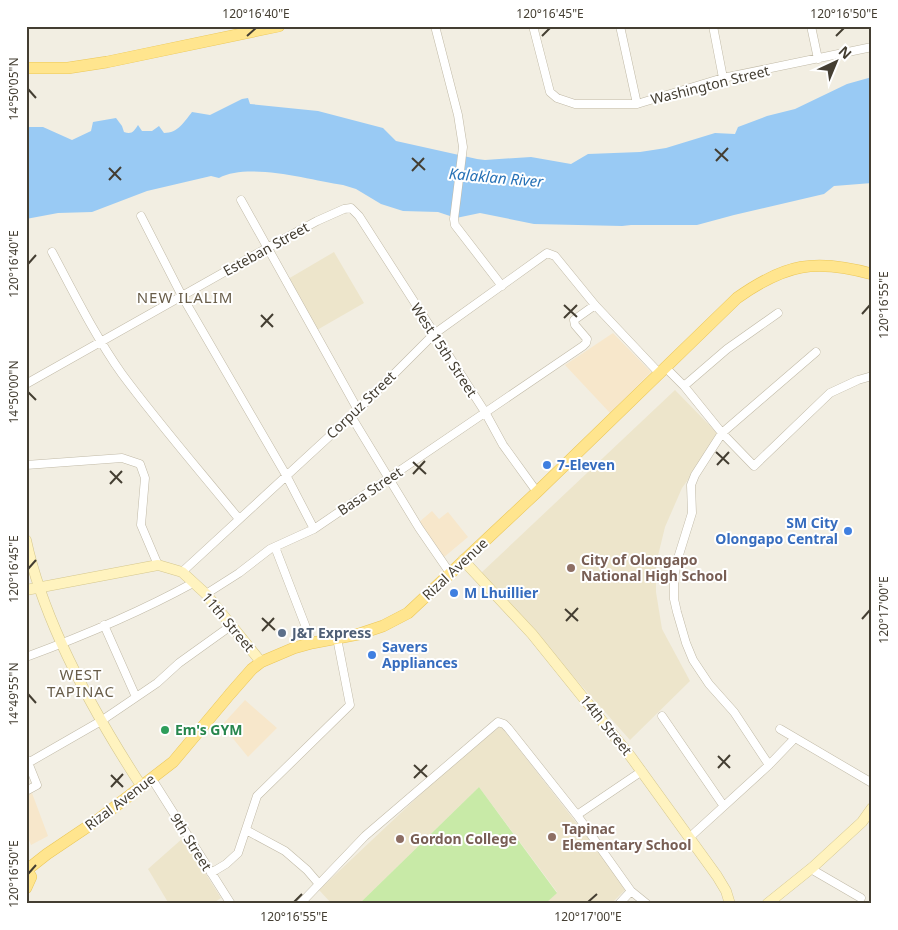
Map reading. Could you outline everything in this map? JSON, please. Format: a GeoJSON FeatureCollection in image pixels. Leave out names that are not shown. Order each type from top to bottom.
{"type":"FeatureCollection","features":[{"type":"Feature","properties":{"kind":"main road"},"geometry":{"type":"LineString","coordinates":[[26,68],[68,68],[107,62],[279,26]]}},
{"type":"Feature","properties":{"kind":"main road","name":"Rizal Avenue"},"geometry":{"type":"LineString","coordinates":[[27,868],[142,787],[173,762],[252,669],[261,662],[280,653],[312,643],[359,634],[383,626],[408,613],[537,492],[737,298],[757,284],[779,273],[802,267],[827,265],[872,274]]}},
{"type":"Feature","properties":{"kind":"main road"},"geometry":{"type":"LineString","coordinates":[[26,888],[31,877],[27,868]]}},
{"type":"Feature","properties":{"kind":"street"},"geometry":{"type":"LineString","coordinates":[[435,26],[458,115],[463,147],[454,220],[455,225],[502,286]]}},
{"type":"Feature","properties":{"kind":"street","name":"Washington Street"},"geometry":{"type":"LineString","coordinates":[[533,26],[550,92],[557,98],[576,104],[637,104],[723,78],[872,47]]}},
{"type":"Feature","properties":{"kind":"street"},"geometry":{"type":"LineString","coordinates":[[620,26],[637,104]]}},
{"type":"Feature","properties":{"kind":"street"},"geometry":{"type":"LineString","coordinates":[[713,26],[723,78]]}},
{"type":"Feature","properties":{"kind":"street"},"geometry":{"type":"LineString","coordinates":[[811,26],[818,59]]}},
{"type":"Feature","properties":{"kind":"street"},"geometry":{"type":"LineString","coordinates":[[241,200],[358,410]]}},
{"type":"Feature","properties":{"kind":"street","name":"Esteban Street"},"geometry":{"type":"LineString","coordinates":[[26,384],[267,248],[317,221],[344,209],[351,208]]}},
{"type":"Feature","properties":{"kind":"street","name":"West 15th Street"},"geometry":{"type":"LineString","coordinates":[[351,208],[359,216],[485,412],[503,445],[537,492]]}},
{"type":"Feature","properties":{"kind":"street"},"geometry":{"type":"LineString","coordinates":[[141,216],[182,296],[286,475],[314,529]]}},
{"type":"Feature","properties":{"kind":"street"},"geometry":{"type":"LineString","coordinates":[[52,252],[101,341],[121,373],[160,424],[239,519]]}},
{"type":"Feature","properties":{"kind":"street","name":"Corpuz Street"},"geometry":{"type":"LineString","coordinates":[[182,572],[358,410],[434,334],[547,253],[555,256],[595,305]]}},
{"type":"Feature","properties":{"kind":"street"},"geometry":{"type":"LineString","coordinates":[[595,305],[662,370],[684,386],[722,433],[754,466],[830,393],[858,380],[872,376]]}},
{"type":"Feature","properties":{"kind":"street","name":"Basa Street"},"geometry":{"type":"LineString","coordinates":[[206,594],[275,547],[314,529],[583,346],[587,339],[574,325],[574,320],[595,305]]}},
{"type":"Feature","properties":{"kind":"street"},"geometry":{"type":"LineString","coordinates":[[684,386],[727,349],[778,313]]}},
{"type":"Feature","properties":{"kind":"street"},"geometry":{"type":"LineString","coordinates":[[769,765],[734,712],[710,684],[693,660],[686,643],[674,599],[674,577],[693,509],[690,485],[722,433],[816,352]]}},
{"type":"Feature","properties":{"kind":"street"},"geometry":{"type":"LineString","coordinates":[[351,416],[419,528],[450,573]]}},
{"type":"Feature","properties":{"kind":"street"},"geometry":{"type":"LineString","coordinates":[[26,464],[122,458],[140,464],[144,478],[141,525],[158,565]]}},
{"type":"Feature","properties":{"kind":"street"},"geometry":{"type":"LineString","coordinates":[[26,540],[39,587],[62,643],[101,721],[142,787]]}},
{"type":"Feature","properties":{"kind":"street"},"geometry":{"type":"LineString","coordinates":[[275,547],[312,643]]}},
{"type":"Feature","properties":{"kind":"street","name":"14th Street"},"geometry":{"type":"LineString","coordinates":[[463,560],[532,634],[642,771],[717,876],[726,891],[730,904]]}},
{"type":"Feature","properties":{"kind":"street"},"geometry":{"type":"LineString","coordinates":[[26,590],[158,565],[182,572],[193,583],[104,625],[26,657]]}},
{"type":"Feature","properties":{"kind":"street","name":"11th Street"},"geometry":{"type":"LineString","coordinates":[[193,583],[206,594],[261,662]]}},
{"type":"Feature","properties":{"kind":"street"},"geometry":{"type":"LineString","coordinates":[[104,625],[136,697]]}},
{"type":"Feature","properties":{"kind":"street"},"geometry":{"type":"LineString","coordinates":[[26,790],[36,785],[27,760],[101,721],[232,625]]}},
{"type":"Feature","properties":{"kind":"street"},"geometry":{"type":"LineString","coordinates":[[211,873],[226,864],[238,853],[257,796],[350,705],[337,638]]}},
{"type":"Feature","properties":{"kind":"street"},"geometry":{"type":"LineString","coordinates":[[662,716],[724,805]]}},
{"type":"Feature","properties":{"kind":"street"},"geometry":{"type":"LineString","coordinates":[[300,904],[365,836],[494,724],[501,722],[508,728],[577,816],[631,891],[647,904]]}},
{"type":"Feature","properties":{"kind":"street"},"geometry":{"type":"LineString","coordinates":[[780,729],[872,783]]}},
{"type":"Feature","properties":{"kind":"street"},"geometry":{"type":"LineString","coordinates":[[690,837],[769,765],[794,738]]}},
{"type":"Feature","properties":{"kind":"street"},"geometry":{"type":"LineString","coordinates":[[577,816],[642,771]]}},
{"type":"Feature","properties":{"kind":"street","name":"9th Street"},"geometry":{"type":"LineString","coordinates":[[152,779],[231,904]]}},
{"type":"Feature","properties":{"kind":"street"},"geometry":{"type":"LineString","coordinates":[[767,904],[811,869],[862,822],[872,808]]}},
{"type":"Feature","properties":{"kind":"street"},"geometry":{"type":"LineString","coordinates":[[246,830],[285,851],[307,870],[319,884]]}},
{"type":"Feature","properties":{"kind":"street"},"geometry":{"type":"LineString","coordinates":[[811,869],[861,898]]}},
{"type":"Feature","properties":{"kind":"street"},"geometry":{"type":"LineString","coordinates":[[619,904],[631,891]]}},
{"type":"Feature","properties":{"kind":"shaded area"},"geometry":{"type":"Polygon","coordinates":[[[334,252],[364,303],[317,330],[288,279],[334,252]]]}},
{"type":"Feature","properties":{"kind":"shaded area"},"geometry":{"type":"Polygon","coordinates":[[[613,333],[651,372],[610,413],[565,365],[613,333]]]}},
{"type":"Feature","properties":{"kind":"shaded area","name":"City of Olongapo National High School"},"geometry":{"type":"Polygon","coordinates":[[[675,390],[720,436],[682,488],[665,527],[656,564],[656,592],[662,629],[690,681],[630,740],[481,573],[675,390]]]}},
{"type":"Feature","properties":{"kind":"shaded area"},"geometry":{"type":"Polygon","coordinates":[[[432,511],[439,519],[448,512],[468,537],[443,558],[418,523],[432,511]]]}},
{"type":"Feature","properties":{"kind":"shaded area"},"geometry":{"type":"Polygon","coordinates":[[[245,700],[277,728],[248,757],[222,725],[245,700]]]}},
{"type":"Feature","properties":{"kind":"shaded area","name":"Tapinac Elementary School"},"geometry":{"type":"Polygon","coordinates":[[[501,726],[627,888],[611,904],[545,904],[557,892],[479,787],[359,904],[332,904],[319,890],[458,759],[501,726]]]}},
{"type":"Feature","properties":{"kind":"shaded area"},"geometry":{"type":"Polygon","coordinates":[[[32,793],[48,836],[31,845],[26,833],[26,818],[29,816],[26,810],[26,796],[32,793]]]}},
{"type":"Feature","properties":{"kind":"shaded area"},"geometry":{"type":"Polygon","coordinates":[[[183,838],[221,898],[212,904],[169,904],[148,869],[183,838]]]}},
{"type":"Feature","properties":{"kind":"green space"},"geometry":{"type":"Polygon","coordinates":[[[479,787],[557,893],[545,904],[359,904],[479,787]]]}},
{"type":"Feature","properties":{"kind":"water","name":"Kalaklan River"},"geometry":{"type":"Polygon","coordinates":[[[872,77],[872,183],[834,186],[824,194],[697,225],[534,224],[480,213],[456,218],[438,212],[403,211],[381,204],[356,189],[343,185],[262,172],[246,172],[219,178],[211,176],[147,191],[92,212],[58,213],[26,219],[26,131],[29,127],[43,127],[72,140],[91,131],[93,122],[116,118],[124,132],[127,133],[132,132],[138,125],[142,131],[152,131],[159,126],[164,133],[169,133],[180,126],[192,112],[210,115],[242,99],[248,98],[250,104],[318,111],[383,128],[396,141],[477,159],[531,157],[571,164],[588,154],[640,152],[666,148],[715,133],[735,134],[738,127],[767,116],[795,109],[847,84],[872,77]]]}},
{"type":"Feature","properties":{"kind":"place","name":"7-Eleven"},"geometry":{"type":"Point","coordinates":[547,465]}},
{"type":"Feature","properties":{"kind":"place","name":"SM City Olongapo Central"},"geometry":{"type":"Point","coordinates":[848,531]}},
{"type":"Feature","properties":{"kind":"place","name":"City of Olongapo National High School"},"geometry":{"type":"Point","coordinates":[571,568]}},
{"type":"Feature","properties":{"kind":"place","name":"M Lhuillier"},"geometry":{"type":"Point","coordinates":[454,593]}},
{"type":"Feature","properties":{"kind":"place","name":"J&T Express"},"geometry":{"type":"Point","coordinates":[282,633]}},
{"type":"Feature","properties":{"kind":"place","name":"Savers Appliances"},"geometry":{"type":"Point","coordinates":[372,655]}},
{"type":"Feature","properties":{"kind":"place","name":"Em's GYM"},"geometry":{"type":"Point","coordinates":[165,730]}},
{"type":"Feature","properties":{"kind":"place","name":"Tapinac Elementary School"},"geometry":{"type":"Point","coordinates":[552,837]}},
{"type":"Feature","properties":{"kind":"place","name":"Gordon College"},"geometry":{"type":"Point","coordinates":[400,839]}},
{"type":"Feature","properties":{"kind":"district","name":"NEW ILALIM"},"geometry":{"type":"Point","coordinates":[185,298]}},
{"type":"Feature","properties":{"kind":"district","name":"WEST TAPINAC"},"geometry":{"type":"Point","coordinates":[81,684]}}]}
